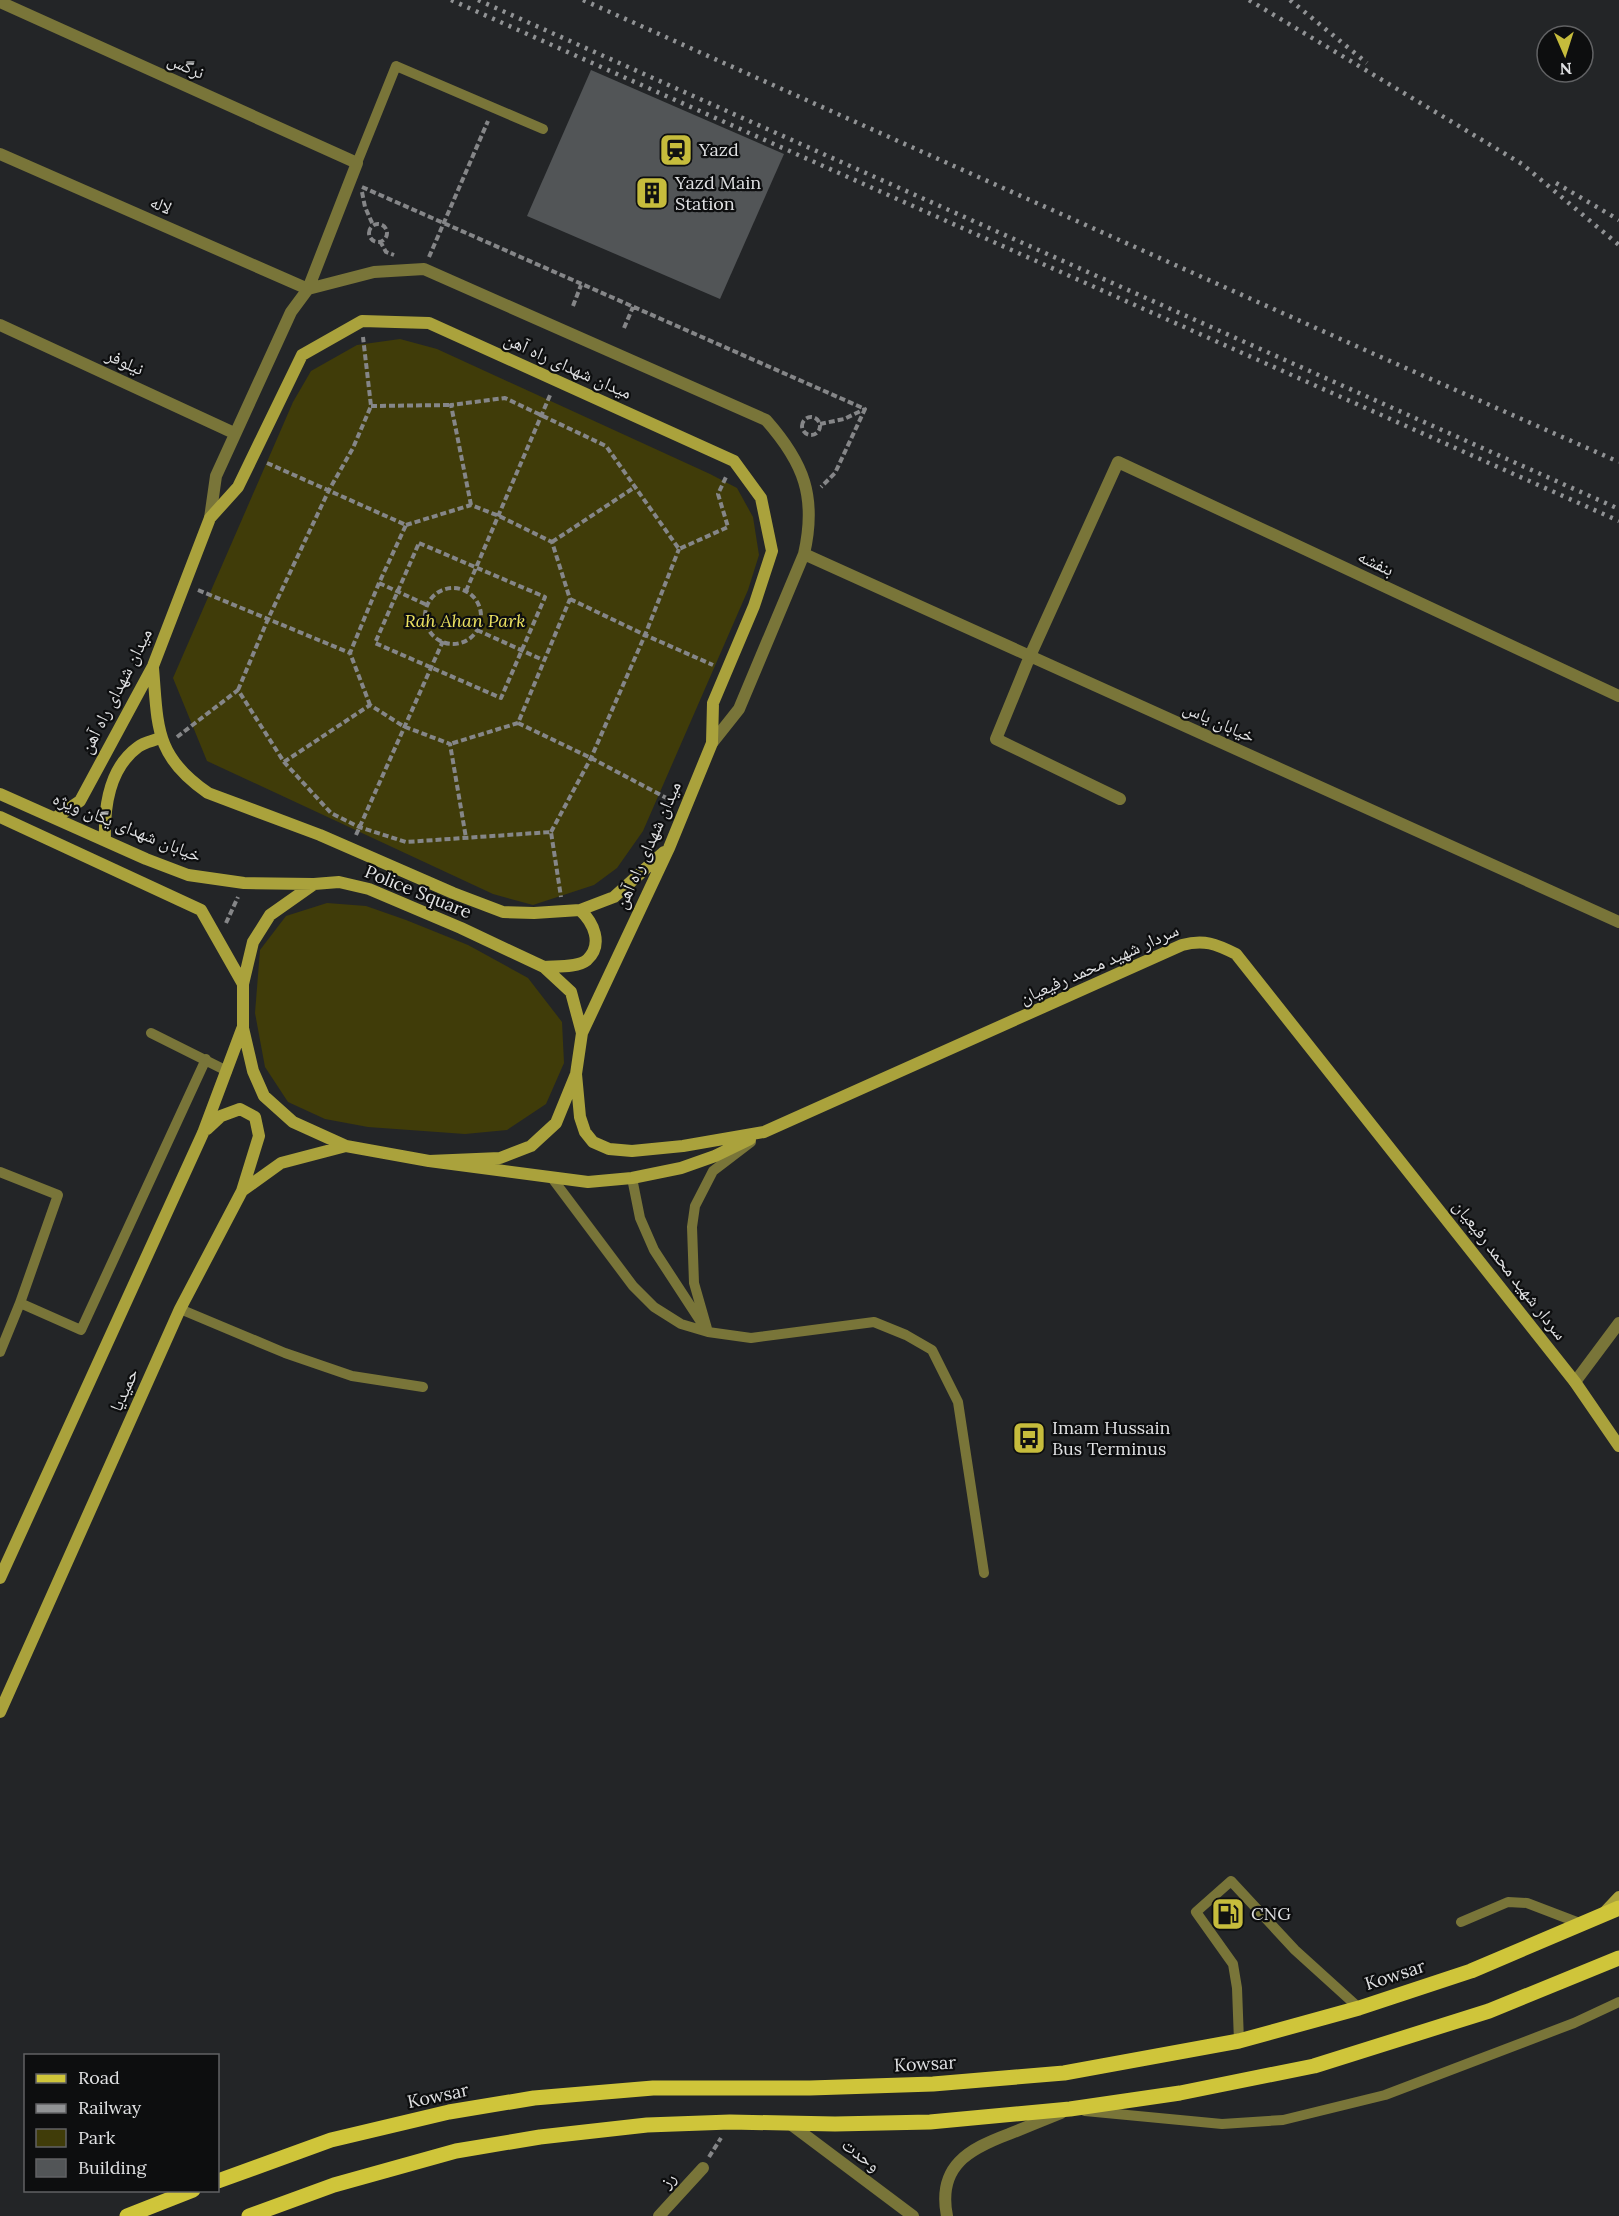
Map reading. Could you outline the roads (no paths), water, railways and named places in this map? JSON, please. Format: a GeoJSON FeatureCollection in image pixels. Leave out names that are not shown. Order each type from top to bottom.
{"type":"FeatureCollection","features":[{"type":"Feature","properties":{"kind":"main road","name":"میدان شهدای راه آهن"},"geometry":{"type":"LineString","coordinates":[[56,818],[80,801],[153,666],[210,518],[237,487],[302,355],[362,321],[429,323],[734,461],[761,498],[772,551],[754,606],[713,703],[712,743],[669,848],[582,1033]]}},
{"type":"Feature","properties":{"kind":"main road"},"geometry":{"type":"LineString","coordinates":[[153,666],[162,742],[186,776],[208,793],[351,848],[453,893],[503,912],[579,910],[614,897],[669,848]]}},
{"type":"Feature","properties":{"kind":"main road"},"geometry":{"type":"LineString","coordinates":[[105,840],[104,813],[117,773],[126,758],[140,746],[162,742]]}},
{"type":"Feature","properties":{"kind":"main road","name":"خیابان شهدای یگان ویژه"},"geometry":{"type":"LineString","coordinates":[[0,794],[188,874],[244,884],[314,884]]}},
{"type":"Feature","properties":{"kind":"main road"},"geometry":{"type":"LineString","coordinates":[[0,816],[201,910],[243,984]]}},
{"type":"Feature","properties":{"kind":"main road","name":"Police Square"},"geometry":{"type":"LineString","coordinates":[[339,882],[369,889],[461,928],[544,967],[571,992],[582,1033],[576,1074],[556,1122],[531,1146],[501,1158],[429,1161],[346,1146],[293,1122],[264,1096],[253,1071],[243,1028],[243,984],[253,942],[270,915],[314,884],[339,882]]}},
{"type":"Feature","properties":{"kind":"main road"},"geometry":{"type":"LineString","coordinates":[[544,967],[572,966],[586,961],[594,948],[596,936],[589,918],[579,910]]}},
{"type":"Feature","properties":{"kind":"main road","name":"سردار شهید محمد رفیعیان"},"geometry":{"type":"LineString","coordinates":[[576,1074],[580,1117],[585,1131],[593,1142],[609,1149],[632,1151],[683,1146],[764,1132],[1182,945],[1196,941],[1218,945],[1236,954],[1575,1382],[1619,1446]]}},
{"type":"Feature","properties":{"kind":"main road","name":"حمیدیا"},"geometry":{"type":"LineString","coordinates":[[0,1578],[202,1133],[243,1028]]}},
{"type":"Feature","properties":{"kind":"main road"},"geometry":{"type":"LineString","coordinates":[[202,1133],[221,1116],[240,1109],[255,1117],[259,1137],[242,1191]]}},
{"type":"Feature","properties":{"kind":"main road"},"geometry":{"type":"LineString","coordinates":[[429,1161],[588,1182],[632,1178],[681,1168],[715,1156],[764,1132]]}},
{"type":"Feature","properties":{"kind":"main road","name":"حمیدیا"},"geometry":{"type":"LineString","coordinates":[[0,1712],[180,1309],[242,1191],[281,1163],[346,1146]]}},
{"type":"Feature","properties":{"kind":"main road"},"geometry":{"type":"LineString","coordinates":[[1601,1916],[1619,1897]]}},
{"type":"Feature","properties":{"kind":"main road","name":"Kowsar"},"geometry":{"type":"LineString","coordinates":[[219,2181],[331,2140],[449,2112],[534,2098],[653,2088],[810,2088],[933,2084],[1064,2073],[1239,2041],[1359,2008],[1471,1971],[1619,1908]]}},
{"type":"Feature","properties":{"kind":"main road"},"geometry":{"type":"LineString","coordinates":[[249,2216],[334,2185],[456,2151],[540,2137],[647,2125],[730,2122],[930,2122],[1070,2109],[1180,2093],[1314,2066],[1489,2011],[1619,1958]]}},
{"type":"Feature","properties":{"kind":"main road"},"geometry":{"type":"LineString","coordinates":[[127,2216],[188,2192]]}},
{"type":"Feature","properties":{"kind":"street","name":"نرگس"},"geometry":{"type":"LineString","coordinates":[[0,2],[357,163]]}},
{"type":"Feature","properties":{"kind":"street","name":"لاله"},"geometry":{"type":"LineString","coordinates":[[0,154],[308,289]]}},
{"type":"Feature","properties":{"kind":"street"},"geometry":{"type":"LineString","coordinates":[[210,518],[216,476],[291,312],[308,289],[357,163]]}},
{"type":"Feature","properties":{"kind":"street"},"geometry":{"type":"LineString","coordinates":[[308,289],[374,272],[424,269],[766,420],[782,438],[799,465],[809,497],[810,531],[804,554],[739,709],[712,743]]}},
{"type":"Feature","properties":{"kind":"street","name":"نیلوفر"},"geometry":{"type":"LineString","coordinates":[[0,325],[234,433]]}},
{"type":"Feature","properties":{"kind":"street","name":"بنفشه"},"geometry":{"type":"LineString","coordinates":[[1030,656],[1118,462],[1619,696]]}},
{"type":"Feature","properties":{"kind":"street","name":"خیابان یاس"},"geometry":{"type":"LineString","coordinates":[[804,554],[1619,922]]}},
{"type":"Feature","properties":{"kind":"street"},"geometry":{"type":"LineString","coordinates":[[1030,656],[996,739],[1120,799]]}},
{"type":"Feature","properties":{"kind":"street"},"geometry":{"type":"LineString","coordinates":[[1575,1382],[1619,1323]]}},
{"type":"Feature","properties":{"kind":"street"},"geometry":{"type":"LineString","coordinates":[[947,2216],[944,2204],[945,2187],[953,2167],[976,2146],[1070,2109]]}},
{"type":"Feature","properties":{"kind":"street","name":"وحدت"},"geometry":{"type":"LineString","coordinates":[[789,2123],[913,2216]]}},
{"type":"Feature","properties":{"kind":"street","name":"رز"},"geometry":{"type":"LineString","coordinates":[[659,2216],[703,2168]]}},
{"type":"Feature","properties":{"kind":"lane"},"geometry":{"type":"LineString","coordinates":[[357,163],[396,66],[543,129]]}},
{"type":"Feature","properties":{"kind":"lane"},"geometry":{"type":"LineString","coordinates":[[151,1033],[227,1071]]}},
{"type":"Feature","properties":{"kind":"lane"},"geometry":{"type":"LineString","coordinates":[[20,1303],[81,1330],[206,1059]]}},
{"type":"Feature","properties":{"kind":"lane"},"geometry":{"type":"LineString","coordinates":[[708,1332],[694,1283],[692,1227],[695,1206],[713,1171],[764,1132]]}},
{"type":"Feature","properties":{"kind":"lane"},"geometry":{"type":"LineString","coordinates":[[0,1172],[58,1195],[0,1352]]}},
{"type":"Feature","properties":{"kind":"lane"},"geometry":{"type":"LineString","coordinates":[[552,1178],[633,1286],[646,1300],[681,1324],[708,1332],[751,1338],[874,1322],[906,1335],[933,1350],[958,1402],[984,1573]]}},
{"type":"Feature","properties":{"kind":"lane"},"geometry":{"type":"LineString","coordinates":[[632,1178],[640,1218],[654,1250],[708,1332]]}},
{"type":"Feature","properties":{"kind":"lane"},"geometry":{"type":"LineString","coordinates":[[180,1309],[285,1353],[352,1376],[423,1387]]}},
{"type":"Feature","properties":{"kind":"lane"},"geometry":{"type":"LineString","coordinates":[[1239,2041],[1237,1988],[1233,1964],[1196,1912],[1231,1881],[1295,1950],[1359,2008]]}},
{"type":"Feature","properties":{"kind":"lane"},"geometry":{"type":"LineString","coordinates":[[1461,1922],[1508,1902],[1527,1903],[1582,1924]]}},
{"type":"Feature","properties":{"kind":"lane"},"geometry":{"type":"LineString","coordinates":[[1070,2109],[1222,2124],[1283,2120],[1385,2096],[1574,2023],[1619,2002]]}},
{"type":"Feature","properties":{"kind":"railway"},"geometry":{"type":"LineString","coordinates":[[451,0],[1619,521]]}},
{"type":"Feature","properties":{"kind":"railway"},"geometry":{"type":"LineString","coordinates":[[478,0],[1619,509]]}},
{"type":"Feature","properties":{"kind":"railway"},"geometry":{"type":"LineString","coordinates":[[583,0],[1619,462]]}},
{"type":"Feature","properties":{"kind":"railway"},"geometry":{"type":"LineString","coordinates":[[1249,0],[1522,164],[1619,245]]}},
{"type":"Feature","properties":{"kind":"railway"},"geometry":{"type":"LineString","coordinates":[[1290,0],[1367,63]]}},
{"type":"Feature","properties":{"kind":"railway"},"geometry":{"type":"LineString","coordinates":[[1556,183],[1619,220]]}},
{"type":"Feature","properties":{"kind":"place","name":"Yazd"},"geometry":{"type":"Point","coordinates":[676,150]}},
{"type":"Feature","properties":{"kind":"place","name":"Yazd Main Station"},"geometry":{"type":"Point","coordinates":[652,193]}},
{"type":"Feature","properties":{"kind":"place","name":"Imam Hussain Bus Terminus"},"geometry":{"type":"Point","coordinates":[1029,1438]}},
{"type":"Feature","properties":{"kind":"place","name":"CNG"},"geometry":{"type":"Point","coordinates":[1228,1914]}},
{"type":"Feature","properties":{"kind":"park label","name":"Rah Ahan Park"},"geometry":{"type":"Point","coordinates":[465,621]}}]}
